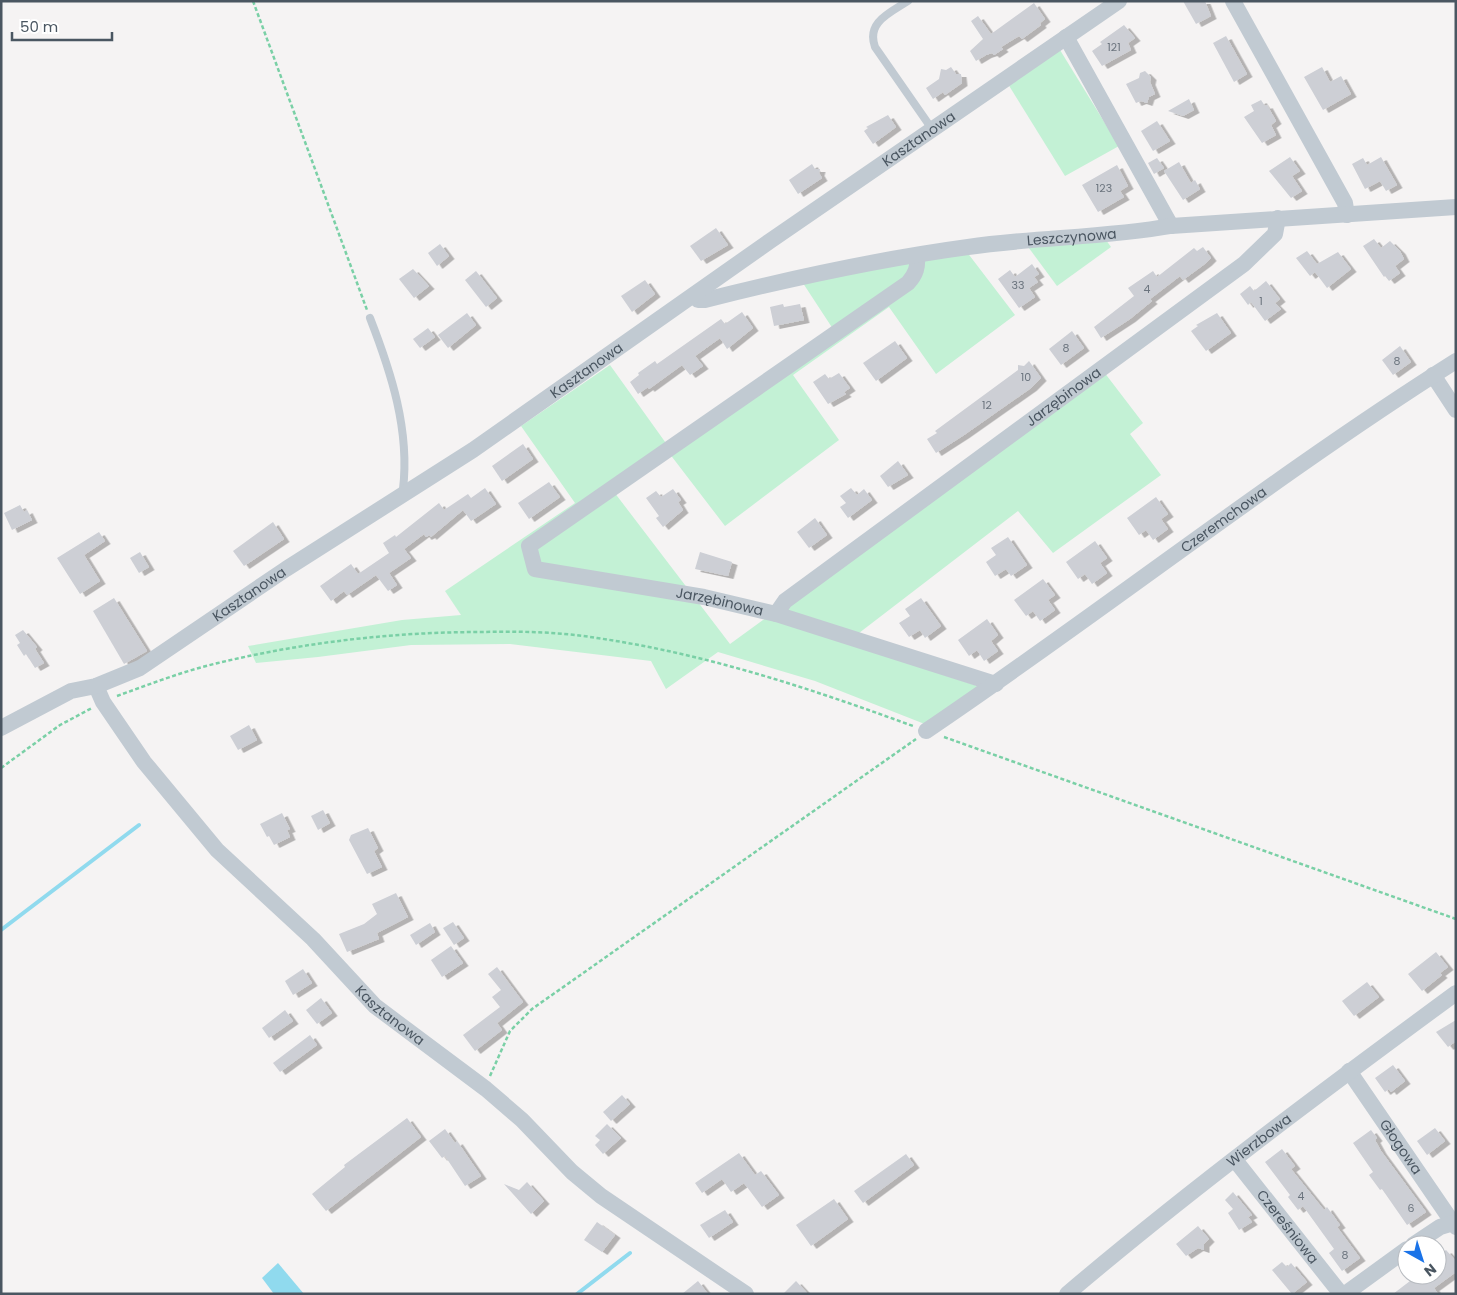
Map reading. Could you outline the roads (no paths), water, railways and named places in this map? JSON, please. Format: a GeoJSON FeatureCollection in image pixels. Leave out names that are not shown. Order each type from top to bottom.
{"type":"FeatureCollection","features":[{"type":"Feature","properties":{"kind":"street","name":"Kasztanowa"},"geometry":{"type":"LineString","coordinates":[[1,728],[71,691],[96,686],[140,668],[286,569],[473,450],[932,129],[1119,1]]}},
{"type":"Feature","properties":{"kind":"street"},"geometry":{"type":"LineString","coordinates":[[1234,1],[1345,203],[1347,215]]}},
{"type":"Feature","properties":{"kind":"street"},"geometry":{"type":"LineString","coordinates":[[1066,37],[1171,226]]}},
{"type":"Feature","properties":{"kind":"street","name":"Leszczynowa"},"geometry":{"type":"LineString","coordinates":[[694,295],[698,300],[705,300],[804,275],[969,246],[1139,232],[1171,226],[1456,207]]}},
{"type":"Feature","properties":{"kind":"street","name":"Jarzębinowa"},"geometry":{"type":"LineString","coordinates":[[917,256],[918,264],[915,275],[908,283],[529,546],[535,569],[704,597],[776,614],[786,601],[1244,264],[1274,234],[1278,225],[1278,218]]}},
{"type":"Feature","properties":{"kind":"street","name":"Czeremchowa"},"geometry":{"type":"LineString","coordinates":[[926,731],[996,684],[1203,533],[1456,361]]}},
{"type":"Feature","properties":{"kind":"street"},"geometry":{"type":"LineString","coordinates":[[1433,375],[1456,410]]}},
{"type":"Feature","properties":{"kind":"street"},"geometry":{"type":"LineString","coordinates":[[776,614],[996,684]]}},
{"type":"Feature","properties":{"kind":"street","name":"Kasztanowa"},"geometry":{"type":"LineString","coordinates":[[96,686],[103,702],[150,769],[217,850],[313,939],[375,1006],[486,1089],[522,1120],[572,1172],[601,1196],[739,1292]]}},
{"type":"Feature","properties":{"kind":"street","name":"Wierzbowa"},"geometry":{"type":"LineString","coordinates":[[1067,1294],[1132,1240],[1349,1071],[1456,993]]}},
{"type":"Feature","properties":{"kind":"street","name":"Głogowa"},"geometry":{"type":"LineString","coordinates":[[1349,1071],[1455,1224],[1440,1227],[1428,1235]]}},
{"type":"Feature","properties":{"kind":"street","name":"Czereśniowa"},"geometry":{"type":"LineString","coordinates":[[1235,1160],[1343,1294]]}},
{"type":"Feature","properties":{"kind":"street"},"geometry":{"type":"LineString","coordinates":[[1343,1294],[1397,1256]]}},
{"type":"Feature","properties":{"kind":"lane"},"geometry":{"type":"LineString","coordinates":[[908,1],[881,19],[873,28],[871,38],[874,47],[932,129]]}},
{"type":"Feature","properties":{"kind":"lane"},"geometry":{"type":"LineString","coordinates":[[370,318],[390,368],[404,436],[403,488],[406,493]]}},
{"type":"Feature","properties":{"kind":"water"},"geometry":{"type":"Polygon","coordinates":[[[278,1263],[304,1294],[274,1294],[262,1278],[278,1263]]]}},
{"type":"Feature","properties":{"kind":"waterway"},"geometry":{"type":"LineString","coordinates":[[1,930],[139,825]]}},
{"type":"Feature","properties":{"kind":"waterway"},"geometry":{"type":"LineString","coordinates":[[577,1294],[630,1253]]}}]}
